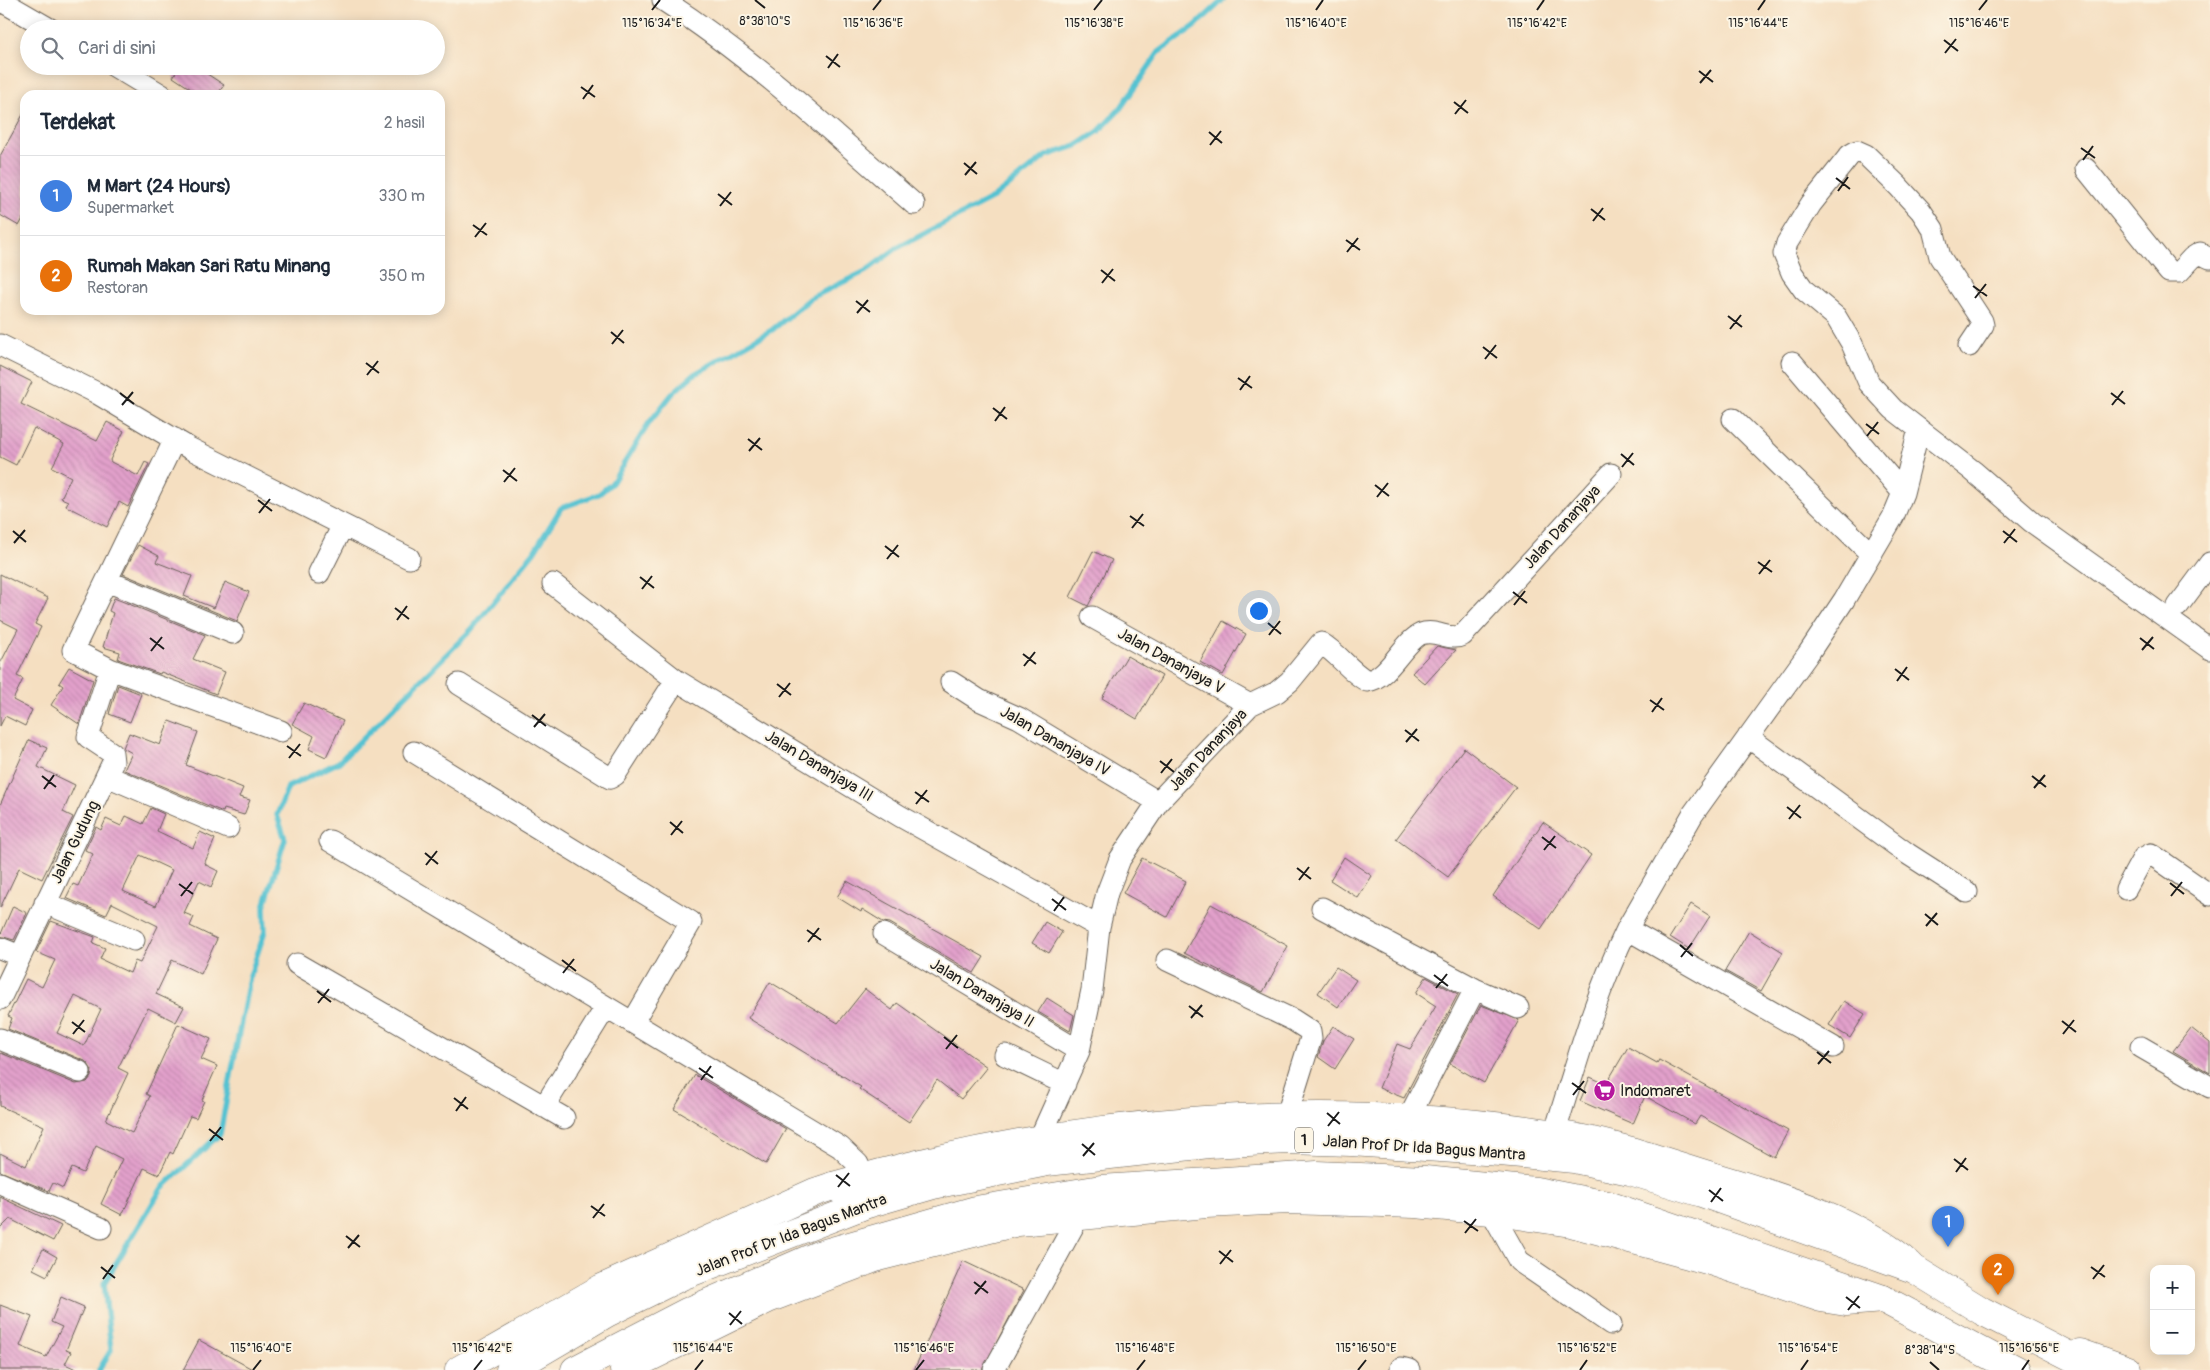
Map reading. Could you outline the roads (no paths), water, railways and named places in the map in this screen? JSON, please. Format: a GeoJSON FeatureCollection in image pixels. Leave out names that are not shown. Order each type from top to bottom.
{"type":"FeatureCollection","features":[{"type":"Feature","properties":{"kind":"main road"},"geometry":{"type":"LineString","coordinates":[[459,1370],[602,1288],[815,1192],[833,1186],[865,1191],[1040,1138],[1287,1115],[1409,1117],[1554,1135],[1634,1153],[1763,1192],[1827,1217],[1880,1242],[1914,1269]]}},
{"type":"Feature","properties":{"kind":"main road","name":"Jalan Prof Dr Ida Bagus Mantra"},"geometry":{"type":"LineString","coordinates":[[510,1370],[607,1313],[865,1191],[934,1185],[1047,1162],[1095,1156],[1218,1143],[1289,1140],[1351,1142],[1500,1152],[1574,1159],[1630,1171],[1702,1193],[1914,1269],[1982,1311],[2097,1370]]}},
{"type":"Feature","properties":{"kind":"main road","name":"Jalan Prof Dr Ida Bagus Mantra"},"geometry":{"type":"LineString","coordinates":[[575,1370],[688,1311],[818,1255],[874,1248],[976,1210],[1101,1189],[1317,1175],[1381,1191],[1424,1180],[1536,1190],[1608,1205],[1882,1299],[2017,1370]]}},
{"type":"Feature","properties":{"kind":"main road"},"geometry":{"type":"LineString","coordinates":[[624,1370],[874,1248],[1018,1222],[1080,1214],[1288,1200],[1381,1191],[1580,1226],[1707,1260],[1821,1298],[1846,1302],[1882,1299]]}},
{"type":"Feature","properties":{"kind":"main road"},"geometry":{"type":"LineString","coordinates":[[1982,1311],[2106,1364],[2128,1370]]}},
{"type":"Feature","properties":{"kind":"main road"},"geometry":{"type":"LineString","coordinates":[[1959,1339],[1998,1370]]}},
{"type":"Feature","properties":{"kind":"street"},"geometry":{"type":"LineString","coordinates":[[662,0],[683,13],[797,101],[914,204]]}},
{"type":"Feature","properties":{"kind":"street"},"geometry":{"type":"LineString","coordinates":[[4,5],[33,20]]}},
{"type":"Feature","properties":{"kind":"street"},"geometry":{"type":"LineString","coordinates":[[129,75],[154,90]]}},
{"type":"Feature","properties":{"kind":"street"},"geometry":{"type":"LineString","coordinates":[[1969,346],[1983,326],[1982,321],[1940,258],[1933,228],[1898,186],[1866,155],[1857,151],[1850,155],[1811,204],[1787,243],[1784,254],[1792,273],[1804,290],[1836,316],[1852,344],[1869,383],[1893,409],[2032,522],[2210,648]]}},
{"type":"Feature","properties":{"kind":"street"},"geometry":{"type":"LineString","coordinates":[[2086,169],[2169,272],[2179,272],[2196,254],[2200,253],[2210,258]]}},
{"type":"Feature","properties":{"kind":"street"},"geometry":{"type":"LineString","coordinates":[[0,345],[95,392],[175,440],[409,558]]}},
{"type":"Feature","properties":{"kind":"street"},"geometry":{"type":"LineString","coordinates":[[1792,362],[1903,493]]}},
{"type":"Feature","properties":{"kind":"street"},"geometry":{"type":"LineString","coordinates":[[1734,420],[1871,554]]}},
{"type":"Feature","properties":{"kind":"street"},"geometry":{"type":"LineString","coordinates":[[1554,1135],[1607,971],[1627,929],[1693,814],[1808,654],[1893,517],[1903,493],[1919,429]]}},
{"type":"Feature","properties":{"kind":"street"},"geometry":{"type":"LineString","coordinates":[[175,440],[73,650],[110,669],[281,731]]}},
{"type":"Feature","properties":{"kind":"street","name":"Jalan Dananjaya"},"geometry":{"type":"LineString","coordinates":[[1040,1138],[1079,1051],[1092,990],[1099,927],[1107,893],[1120,860],[1158,802],[1250,705],[1277,692],[1290,681],[1321,643],[1334,652],[1353,673],[1367,681],[1382,672],[1419,635],[1429,632],[1456,639],[1463,636],[1611,474]]}},
{"type":"Feature","properties":{"kind":"street"},"geometry":{"type":"LineString","coordinates":[[319,573],[343,525]]}},
{"type":"Feature","properties":{"kind":"street"},"geometry":{"type":"LineString","coordinates":[[2178,606],[2210,563]]}},
{"type":"Feature","properties":{"kind":"street"},"geometry":{"type":"LineString","coordinates":[[107,581],[233,633]]}},
{"type":"Feature","properties":{"kind":"street","name":"Jalan Dananjaya III"},"geometry":{"type":"LineString","coordinates":[[553,584],[676,680],[900,816],[1099,927]]}},
{"type":"Feature","properties":{"kind":"street","name":"Jalan Dananjaya V"},"geometry":{"type":"LineString","coordinates":[[1092,616],[1250,705]]}},
{"type":"Feature","properties":{"kind":"street","name":"Jalan Gudung"},"geometry":{"type":"LineString","coordinates":[[0,999],[113,762],[112,753],[88,737],[110,669]]}},
{"type":"Feature","properties":{"kind":"street"},"geometry":{"type":"LineString","coordinates":[[459,684],[610,778],[615,775],[676,680]]}},
{"type":"Feature","properties":{"kind":"street","name":"Jalan Dananjaya IV"},"geometry":{"type":"LineString","coordinates":[[951,682],[979,700],[1019,718],[1158,802]]}},
{"type":"Feature","properties":{"kind":"street"},"geometry":{"type":"LineString","coordinates":[[1748,737],[1908,854],[1967,892]]}},
{"type":"Feature","properties":{"kind":"street"},"geometry":{"type":"LineString","coordinates":[[414,752],[690,922],[633,1022]]}},
{"type":"Feature","properties":{"kind":"street"},"geometry":{"type":"LineString","coordinates":[[107,776],[228,828]]}},
{"type":"Feature","properties":{"kind":"street"},"geometry":{"type":"LineString","coordinates":[[330,840],[840,1147],[858,1164],[865,1191]]}},
{"type":"Feature","properties":{"kind":"street"},"geometry":{"type":"LineString","coordinates":[[2126,889],[2143,858],[2151,854],[2210,895]]}},
{"type":"Feature","properties":{"kind":"street"},"geometry":{"type":"LineString","coordinates":[[45,903],[134,940]]}},
{"type":"Feature","properties":{"kind":"street"},"geometry":{"type":"LineString","coordinates":[[1322,908],[1475,989],[1518,1008]]}},
{"type":"Feature","properties":{"kind":"street"},"geometry":{"type":"LineString","coordinates":[[1627,929],[1833,1047]]}},
{"type":"Feature","properties":{"kind":"street","name":"Jalan Dananjaya II"},"geometry":{"type":"LineString","coordinates":[[884,934],[1079,1051]]}},
{"type":"Feature","properties":{"kind":"street"},"geometry":{"type":"LineString","coordinates":[[0,948],[20,956]]}},
{"type":"Feature","properties":{"kind":"street"},"geometry":{"type":"LineString","coordinates":[[1167,960],[1293,1020],[1310,1031],[1311,1038],[1287,1115]]}},
{"type":"Feature","properties":{"kind":"street"},"geometry":{"type":"LineString","coordinates":[[297,964],[564,1118]]}},
{"type":"Feature","properties":{"kind":"street"},"geometry":{"type":"LineString","coordinates":[[1409,1117],[1475,989]]}},
{"type":"Feature","properties":{"kind":"street"},"geometry":{"type":"LineString","coordinates":[[544,1107],[606,1006]]}},
{"type":"Feature","properties":{"kind":"street"},"geometry":{"type":"LineString","coordinates":[[0,1039],[80,1072]]}},
{"type":"Feature","properties":{"kind":"street"},"geometry":{"type":"LineString","coordinates":[[2141,1047],[2210,1087]]}},
{"type":"Feature","properties":{"kind":"street"},"geometry":{"type":"LineString","coordinates":[[1006,1055],[1065,1084]]}},
{"type":"Feature","properties":{"kind":"street"},"geometry":{"type":"LineString","coordinates":[[0,1183],[101,1228]]}},
{"type":"Feature","properties":{"kind":"street"},"geometry":{"type":"LineString","coordinates":[[1491,1211],[1519,1261],[1612,1324]]}},
{"type":"Feature","properties":{"kind":"street"},"geometry":{"type":"LineString","coordinates":[[994,1370],[1080,1214]]}},
{"type":"Feature","properties":{"kind":"waterway"},"geometry":{"type":"LineString","coordinates":[[99,1370],[111,1350],[104,1283],[162,1188],[220,1134],[249,979],[265,931],[264,907],[285,839],[277,815],[288,787],[339,762],[471,630],[534,552],[561,508],[599,494],[612,483],[649,423],[673,393],[693,375],[772,330],[811,298],[866,271],[897,248],[993,198],[1046,156],[1076,146],[1099,131],[1120,109],[1159,52],[1195,26],[1223,0]]}},
{"type":"Feature","properties":{"kind":"place","name":"Indomaret"},"geometry":{"type":"Point","coordinates":[1604,1091]}},
{"type":"Feature","properties":{"kind":"place","name":"M Mart (24 Hours)"},"geometry":{"type":"Point","coordinates":[1948,1247]}},
{"type":"Feature","properties":{"kind":"place","name":"Rumah Makan Sari Ratu Minang"},"geometry":{"type":"Point","coordinates":[1998,1295]}}]}
